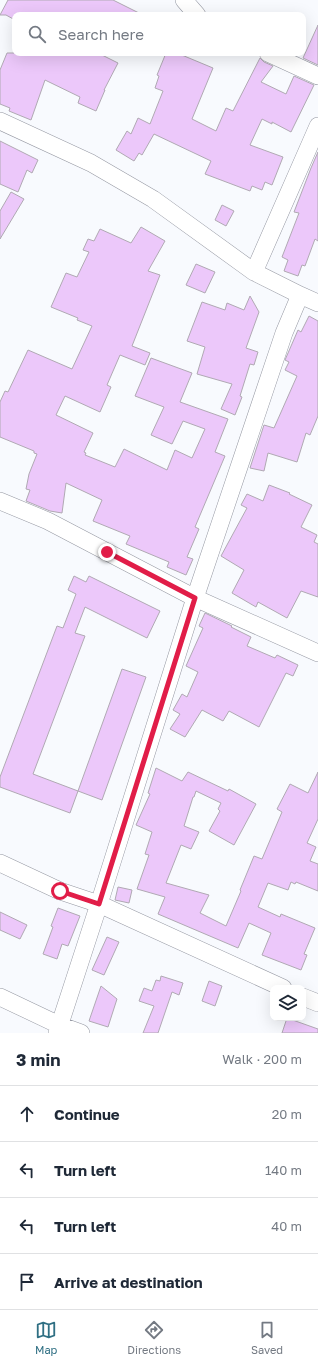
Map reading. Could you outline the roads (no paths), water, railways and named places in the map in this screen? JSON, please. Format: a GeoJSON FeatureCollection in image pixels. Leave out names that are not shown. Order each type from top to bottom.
{"type":"FeatureCollection","features":[{"type":"Feature","properties":{"kind":"street"},"geometry":{"type":"LineString","coordinates":[[184,0],[194,12]]}},
{"type":"Feature","properties":{"kind":"street"},"geometry":{"type":"LineString","coordinates":[[275,56],[318,76]]}},
{"type":"Feature","properties":{"kind":"street"},"geometry":{"type":"LineString","coordinates":[[0,121],[91,163],[153,199],[254,272],[318,303]]}},
{"type":"Feature","properties":{"kind":"street"},"geometry":{"type":"LineString","coordinates":[[254,272],[313,151],[318,126]]}},
{"type":"Feature","properties":{"kind":"street"},"geometry":{"type":"LineString","coordinates":[[58,1029],[99,904],[195,598],[284,333],[300,295]]}},
{"type":"Feature","properties":{"kind":"street"},"geometry":{"type":"LineString","coordinates":[[0,501],[48,521],[195,598],[318,653]]}},
{"type":"Feature","properties":{"kind":"street"},"geometry":{"type":"LineString","coordinates":[[0,863],[60,891],[99,904],[276,985]]}},
{"type":"Feature","properties":{"kind":"street"},"geometry":{"type":"LineString","coordinates":[[0,998],[58,1029],[81,1033]]}},
{"type":"Feature","properties":{"kind":"street"},"geometry":{"type":"LineString","coordinates":[[306,998],[318,1003]]}}]}
